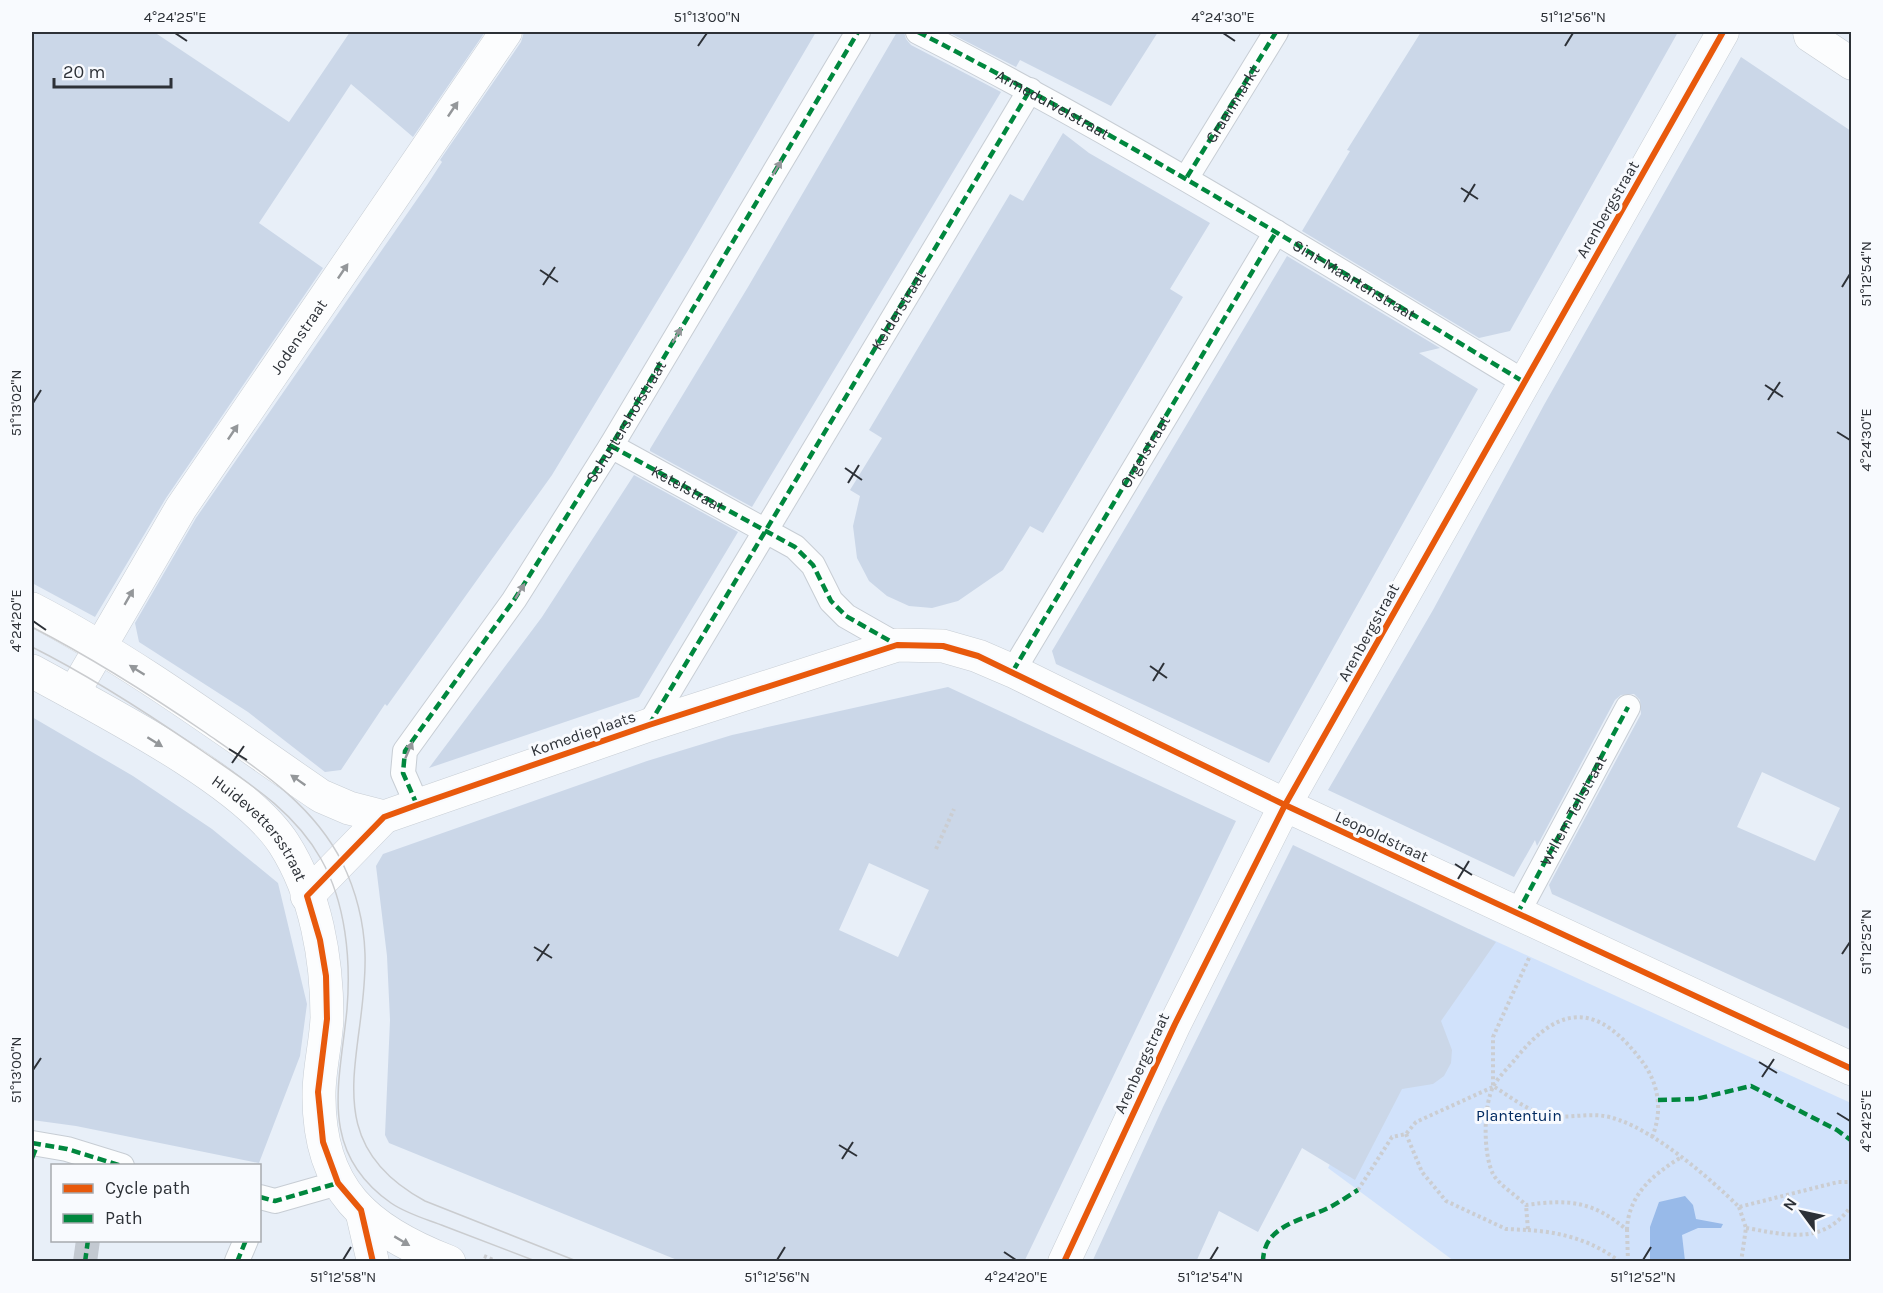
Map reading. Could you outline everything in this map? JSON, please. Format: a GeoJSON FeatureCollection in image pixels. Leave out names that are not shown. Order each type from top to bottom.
{"type":"FeatureCollection","features":[{"type":"Feature","properties":{"kind":"street","name":"Jodenstraat"},"geometry":{"type":"LineString","coordinates":[[99,647],[181,508],[506,32]]}},
{"type":"Feature","properties":{"kind":"street","name":"Schuttershofstraat"},"geometry":{"type":"LineString","coordinates":[[417,805],[403,773],[405,751],[514,600],[611,446],[858,32]]}},
{"type":"Feature","properties":{"kind":"street","name":"Armeduivelstraat"},"geometry":{"type":"LineString","coordinates":[[918,32],[1030,90],[1187,177]]}},
{"type":"Feature","properties":{"kind":"street","name":"Graanmarkt"},"geometry":{"type":"LineString","coordinates":[[1187,177],[1276,32]]}},
{"type":"Feature","properties":{"kind":"street","name":"Arenbergstraat"},"geometry":{"type":"LineString","coordinates":[[1064,1262],[1175,1024],[1285,805],[1723,32]]}},
{"type":"Feature","properties":{"kind":"street"},"geometry":{"type":"LineString","coordinates":[[1809,32],[1810,36],[1851,64]]}},
{"type":"Feature","properties":{"kind":"street","name":"Kelderstraat"},"geometry":{"type":"LineString","coordinates":[[766,529],[1030,90]]}},
{"type":"Feature","properties":{"kind":"street","name":"Sint-Maartenstraat"},"geometry":{"type":"LineString","coordinates":[[1187,177],[1524,382]]}},
{"type":"Feature","properties":{"kind":"street","name":"Orgelstraat"},"geometry":{"type":"LineString","coordinates":[[1013,671],[1276,232]]}},
{"type":"Feature","properties":{"kind":"street","name":"Ketelstraat"},"geometry":{"type":"LineString","coordinates":[[611,446],[766,529],[795,547],[813,565],[831,601],[846,616],[897,645]]}},
{"type":"Feature","properties":{"kind":"street","name":"Komedieplaats"},"geometry":{"type":"LineString","coordinates":[[649,725],[766,529]]}},
{"type":"Feature","properties":{"kind":"street"},"geometry":{"type":"LineString","coordinates":[[32,609],[99,647],[230,731],[321,796],[349,808],[384,817]]}},
{"type":"Feature","properties":{"kind":"street","name":"Komedieplaats"},"geometry":{"type":"LineString","coordinates":[[308,896],[384,817],[649,725],[897,645]]}},
{"type":"Feature","properties":{"kind":"street","name":"Leopoldstraat"},"geometry":{"type":"LineString","coordinates":[[897,645],[943,646],[978,656],[1013,671],[1285,805],[1851,1070]]}},
{"type":"Feature","properties":{"kind":"street"},"geometry":{"type":"LineString","coordinates":[[73,694],[99,647]]}},
{"type":"Feature","properties":{"kind":"street","name":"Huidevettersstraat"},"geometry":{"type":"LineString","coordinates":[[32,671],[202,771],[264,819],[283,842],[308,896],[320,940],[326,976],[327,1019],[318,1092],[319,1116],[322,1142],[338,1183],[361,1210],[383,1230],[410,1246],[449,1262]]}},
{"type":"Feature","properties":{"kind":"street","name":"Willem Tellstraat"},"geometry":{"type":"LineString","coordinates":[[1531,920],[1628,707]]}},
{"type":"Feature","properties":{"kind":"street"},"geometry":{"type":"LineString","coordinates":[[34,1148],[67,1149],[108,1164]]}},
{"type":"Feature","properties":{"kind":"street"},"geometry":{"type":"LineString","coordinates":[[261,1201],[275,1201],[338,1183]]}},
{"type":"Feature","properties":{"kind":"street"},"geometry":{"type":"LineString","coordinates":[[361,1210],[373,1262]]}},
{"type":"Feature","properties":{"kind":"street"},"geometry":{"type":"LineString","coordinates":[[237,1261],[245,1242]]}},
{"type":"Feature","properties":{"kind":"path"},"geometry":{"type":"LineString","coordinates":[[936,849],[954,809]]}},
{"type":"Feature","properties":{"kind":"path"},"geometry":{"type":"LineString","coordinates":[[1528,1230],[1526,1205],[1494,1175],[1486,1145],[1486,1115],[1493,1086],[1492,1037],[1531,920]]}},
{"type":"Feature","properties":{"kind":"path"},"geometry":{"type":"LineString","coordinates":[[1358,1190],[1392,1137],[1406,1134],[1416,1122],[1493,1086],[1538,1033],[1560,1020],[1574,1017],[1587,1019],[1615,1031],[1646,1067],[1660,1108],[1652,1137]]}},
{"type":"Feature","properties":{"kind":"path"},"geometry":{"type":"LineString","coordinates":[[1493,1086],[1539,1114],[1553,1117],[1598,1114],[1621,1120],[1652,1137],[1722,1191],[1738,1208],[1746,1228],[1741,1262]]}},
{"type":"Feature","properties":{"kind":"path"},"geometry":{"type":"LineString","coordinates":[[1406,1134],[1422,1172],[1446,1201],[1506,1229],[1549,1232],[1594,1244],[1620,1262]]}},
{"type":"Feature","properties":{"kind":"path"},"geometry":{"type":"LineString","coordinates":[[1628,1262],[1628,1214],[1634,1200],[1662,1169],[1680,1158]]}},
{"type":"Feature","properties":{"kind":"path"},"geometry":{"type":"LineString","coordinates":[[1738,1208],[1838,1182],[1851,1182]]}},
{"type":"Feature","properties":{"kind":"path"},"geometry":{"type":"LineString","coordinates":[[1526,1205],[1560,1201],[1586,1204],[1611,1217],[1627,1230]]}},
{"type":"Feature","properties":{"kind":"path"},"geometry":{"type":"LineString","coordinates":[[1746,1228],[1796,1236],[1815,1234],[1834,1224],[1851,1205]]}},
{"type":"Feature","properties":{"kind":"green space","name":"Plantentuin"},"geometry":{"type":"Polygon","coordinates":[[[1469,929],[1851,1103],[1851,1261],[1454,1261],[1328,1168],[1412,1012],[1469,929]]]}},
{"type":"Feature","properties":{"kind":"water"},"geometry":{"type":"Polygon","coordinates":[[[1685,1196],[1693,1205],[1696,1219],[1723,1224],[1721,1228],[1698,1228],[1682,1235],[1685,1261],[1650,1261],[1650,1227],[1659,1202],[1685,1196]]]}},
{"type":"Feature","properties":{"kind":"building"},"geometry":{"type":"Polygon","coordinates":[[[32,32],[154,32],[289,122],[350,32],[485,32],[413,137],[351,84],[259,223],[323,268],[166,498],[95,617],[32,583],[32,32]]]}},
{"type":"Feature","properties":{"kind":"building"},"geometry":{"type":"Polygon","coordinates":[[[524,32],[816,32],[687,252],[552,475],[387,706],[385,704],[341,770],[325,772],[248,712],[139,642],[135,623],[196,518],[427,185],[442,162],[440,160],[521,42],[524,32]]]}},
{"type":"Feature","properties":{"kind":"building"},"geometry":{"type":"Polygon","coordinates":[[[897,32],[904,32],[911,45],[1001,92],[752,507],[650,449],[897,32]]]}},
{"type":"Feature","properties":{"kind":"building"},"geometry":{"type":"Polygon","coordinates":[[[948,32],[1158,32],[1111,106],[1020,60],[1016,67],[948,32]]]}},
{"type":"Feature","properties":{"kind":"building"},"geometry":{"type":"Polygon","coordinates":[[[1421,32],[1678,32],[1510,331],[1479,338],[1302,231],[1350,151],[1347,150],[1421,32]]]}},
{"type":"Feature","properties":{"kind":"building"},"geometry":{"type":"Polygon","coordinates":[[[1741,57],[1851,131],[1851,1030],[1552,894],[1549,885],[1641,714],[1640,700],[1634,694],[1621,695],[1615,700],[1537,846],[1535,840],[1514,877],[1328,790],[1433,610],[1544,405],[1741,57]],[[1762,772],[1737,827],[1815,861],[1840,808],[1762,772]]]}},
{"type":"Feature","properties":{"kind":"building"},"geometry":{"type":"Polygon","coordinates":[[[1063,133],[1089,153],[1210,223],[1170,289],[1183,297],[1043,533],[1030,526],[1003,570],[958,601],[932,608],[909,606],[887,596],[869,581],[857,558],[853,526],[860,496],[850,490],[882,438],[869,430],[1010,194],[1023,201],[1063,133]]]}},
{"type":"Feature","properties":{"kind":"building"},"geometry":{"type":"Polygon","coordinates":[[[1287,256],[1440,348],[1419,353],[1478,389],[1269,763],[1056,664],[1052,651],[1287,256]]]}},
{"type":"Feature","properties":{"kind":"building"},"geometry":{"type":"Polygon","coordinates":[[[634,475],[738,532],[639,697],[429,768],[542,617],[634,475]]]}},
{"type":"Feature","properties":{"kind":"building"},"geometry":{"type":"Polygon","coordinates":[[[948,687],[1236,821],[1024,1262],[682,1262],[389,1143],[385,1135],[390,1020],[387,956],[376,866],[383,854],[647,761],[732,735],[948,687]],[[869,863],[839,930],[898,957],[929,890],[869,863]]]}},
{"type":"Feature","properties":{"kind":"building"},"geometry":{"type":"Polygon","coordinates":[[[32,717],[133,776],[212,829],[278,883],[307,1004],[300,1056],[259,1163],[76,1126],[32,1120],[32,717]]]}},
{"type":"Feature","properties":{"kind":"building"},"geometry":{"type":"Polygon","coordinates":[[[1293,845],[1496,942],[1441,1021],[1452,1050],[1451,1063],[1444,1076],[1433,1084],[1402,1089],[1355,1180],[1302,1148],[1258,1232],[1219,1211],[1196,1262],[1092,1262],[1163,1107],[1293,845]]]}},
{"type":"Feature","properties":{"kind":"tunnel"},"geometry":{"type":"LineString","coordinates":[[85,1262],[88,1242]]}},
{"type":"Feature","properties":{"kind":"tram line"},"geometry":{"type":"LineString","coordinates":[[32,627],[120,677],[245,760],[283,789],[316,822],[342,862],[361,918],[365,954],[364,990],[354,1091],[357,1122],[368,1150],[390,1177],[425,1201],[579,1262]]}},
{"type":"Feature","properties":{"kind":"tram line"},"geometry":{"type":"LineString","coordinates":[[32,647],[137,707],[250,784],[282,810],[310,841],[321,859],[336,894],[345,932],[348,990],[338,1089],[343,1138],[352,1161],[368,1183],[397,1207],[538,1262]]}},
{"type":"Feature","properties":{"kind":"marked path"},"geometry":{"type":"LineString","coordinates":[[417,805],[403,773],[405,751],[514,600],[611,446],[858,32]]}},
{"type":"Feature","properties":{"kind":"marked path"},"geometry":{"type":"LineString","coordinates":[[918,32],[1148,157],[1524,382]]}},
{"type":"Feature","properties":{"kind":"marked path"},"geometry":{"type":"LineString","coordinates":[[1187,177],[1276,32]]}},
{"type":"Feature","properties":{"kind":"marked path"},"geometry":{"type":"LineString","coordinates":[[649,725],[1030,90]]}},
{"type":"Feature","properties":{"kind":"marked path"},"geometry":{"type":"LineString","coordinates":[[1013,671],[1276,232]]}},
{"type":"Feature","properties":{"kind":"marked path"},"geometry":{"type":"LineString","coordinates":[[611,446],[795,547],[813,565],[831,601],[846,616],[897,645]]}},
{"type":"Feature","properties":{"kind":"marked path"},"geometry":{"type":"LineString","coordinates":[[1517,914],[1628,707]]}},
{"type":"Feature","properties":{"kind":"marked path"},"geometry":{"type":"LineString","coordinates":[[1658,1100],[1696,1099],[1751,1086],[1837,1130],[1852,1141]]}},
{"type":"Feature","properties":{"kind":"marked path"},"geometry":{"type":"LineString","coordinates":[[32,1143],[67,1149],[116,1164]]}},
{"type":"Feature","properties":{"kind":"marked path"},"geometry":{"type":"LineString","coordinates":[[32,1158],[38,1144]]}},
{"type":"Feature","properties":{"kind":"marked path"},"geometry":{"type":"LineString","coordinates":[[261,1197],[275,1201],[338,1183]]}},
{"type":"Feature","properties":{"kind":"marked path"},"geometry":{"type":"LineString","coordinates":[[1263,1262],[1269,1240],[1285,1226],[1330,1207],[1358,1190]]}},
{"type":"Feature","properties":{"kind":"marked path"},"geometry":{"type":"LineString","coordinates":[[85,1262],[88,1242]]}},
{"type":"Feature","properties":{"kind":"marked path"},"geometry":{"type":"LineString","coordinates":[[237,1262],[245,1242]]}},
{"type":"Feature","properties":{"kind":"cycle path"},"geometry":{"type":"LineString","coordinates":[[1064,1262],[1175,1024],[1285,805],[1723,32]]}},
{"type":"Feature","properties":{"kind":"cycle path"},"geometry":{"type":"LineString","coordinates":[[373,1262],[361,1210],[338,1183],[323,1142],[318,1092],[327,1019],[326,976],[320,940],[307,896],[384,817],[649,725],[897,645],[943,646],[978,656],[1285,805],[1852,1069]]}}]}
